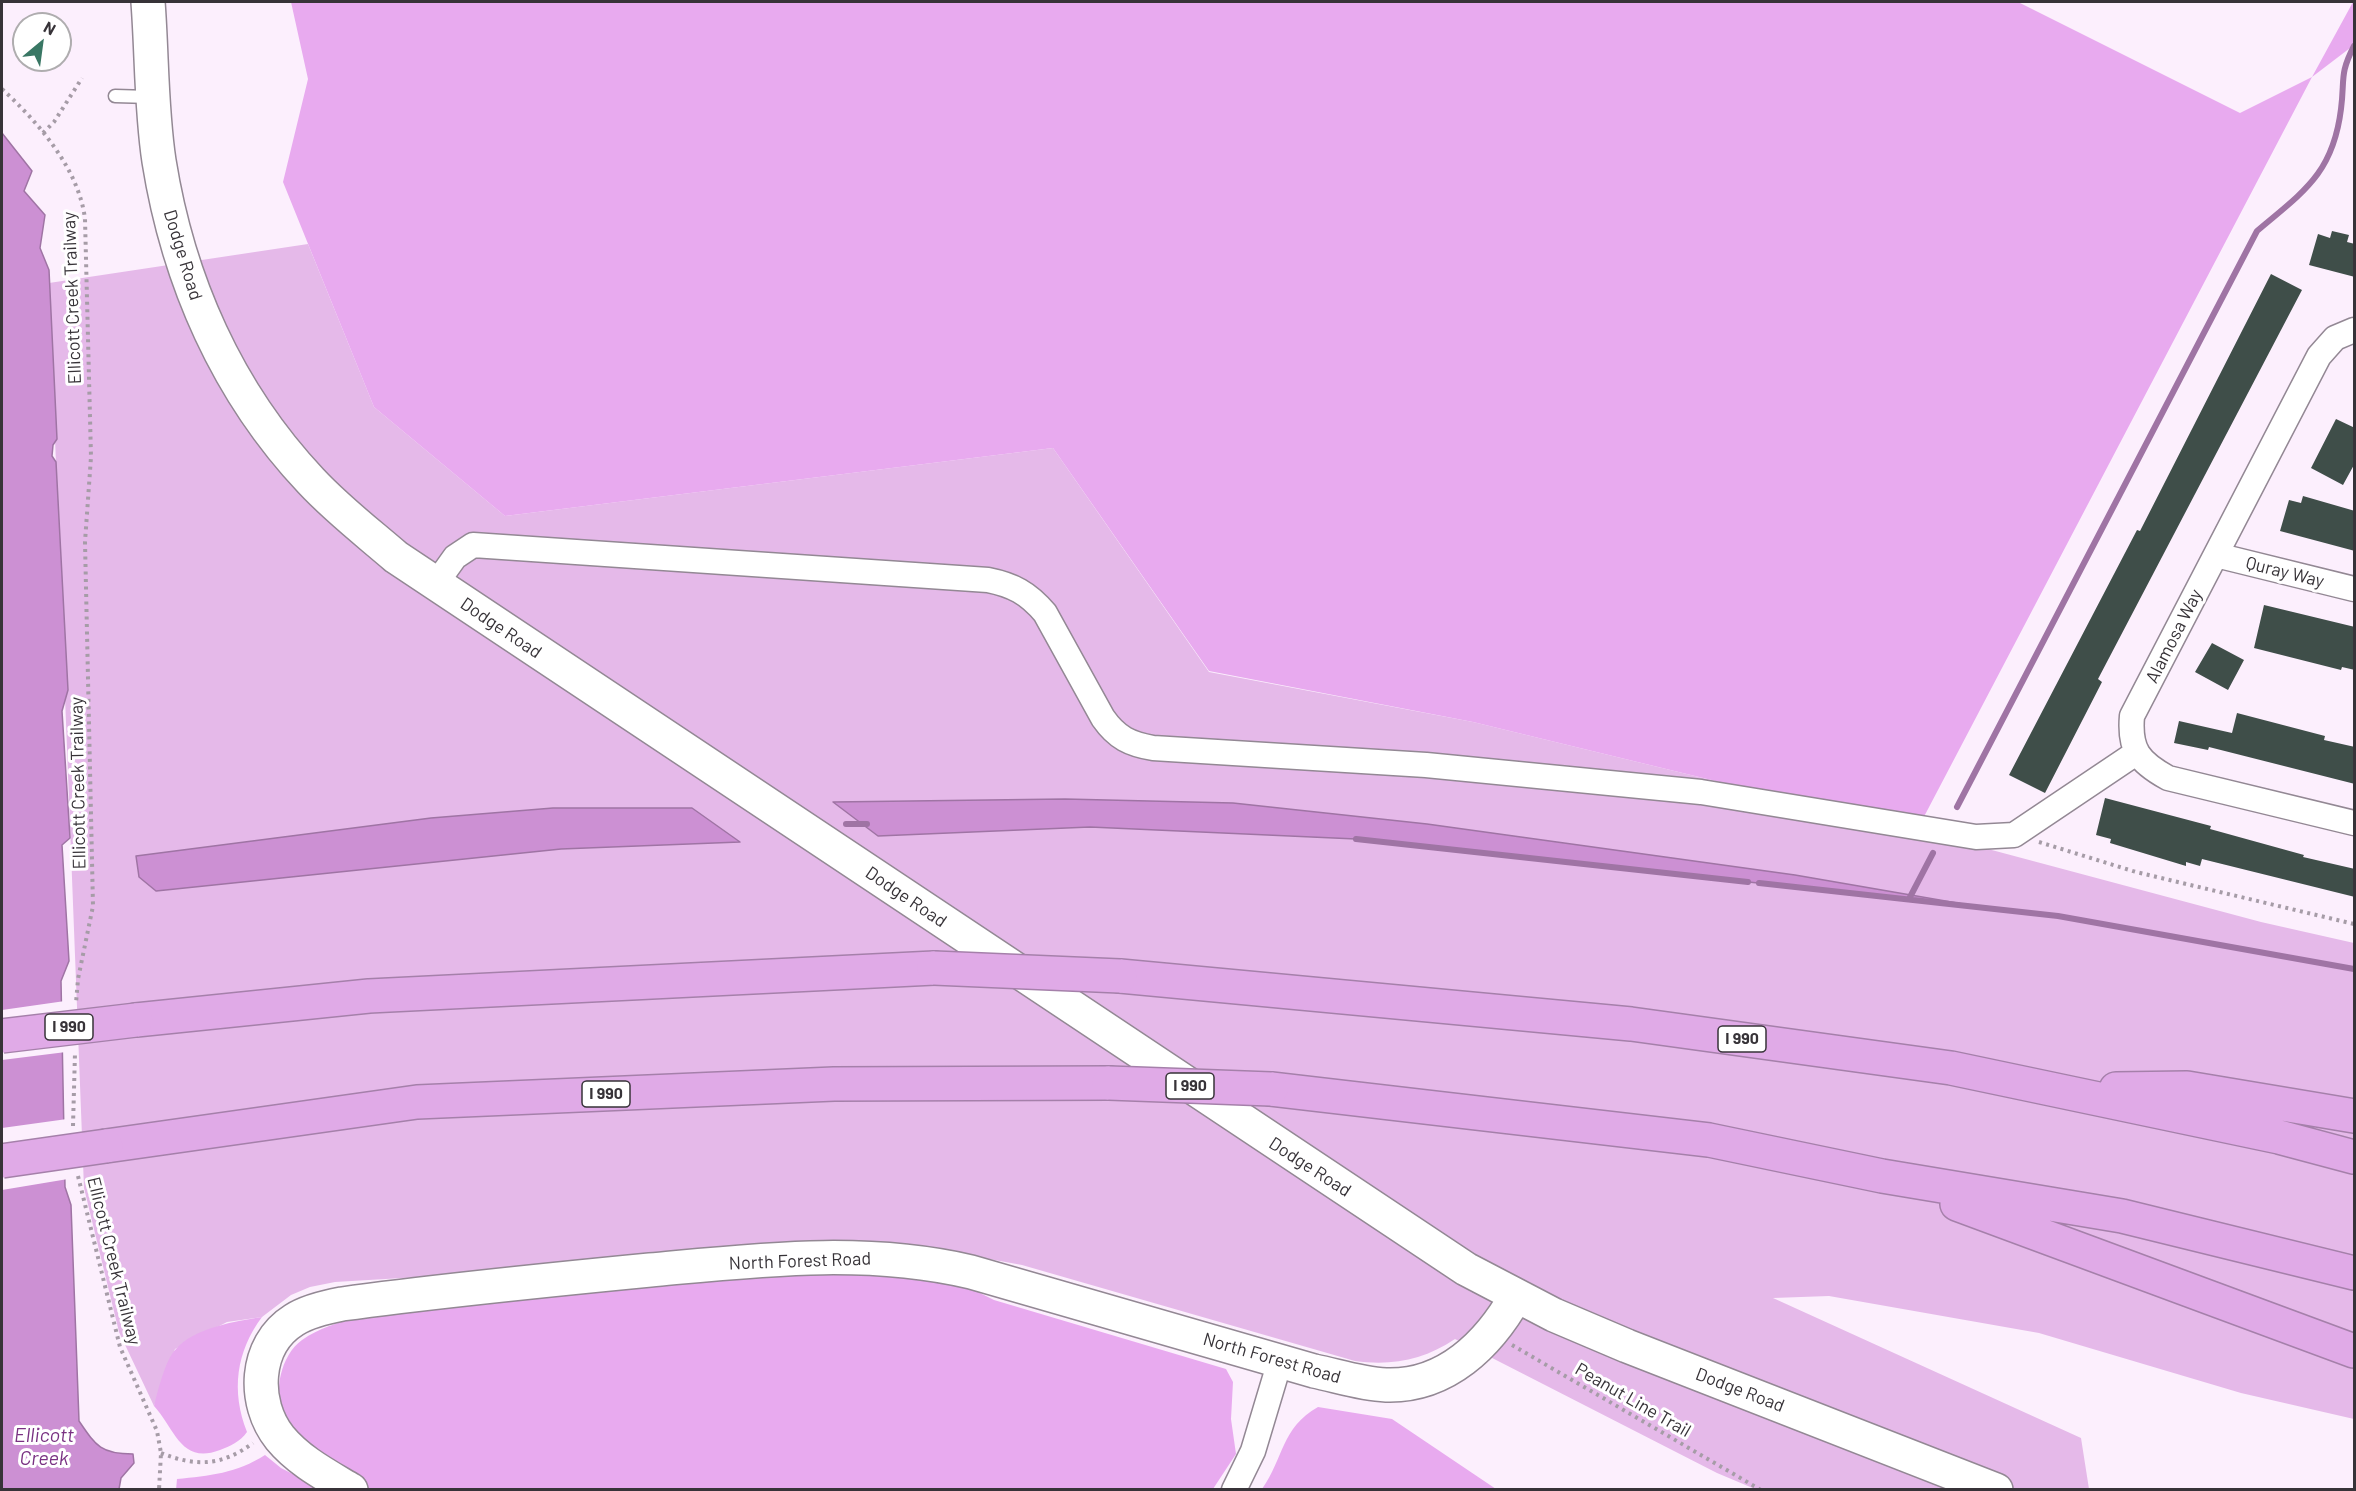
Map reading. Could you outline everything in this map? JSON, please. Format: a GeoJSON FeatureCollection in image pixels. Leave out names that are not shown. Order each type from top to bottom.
{"type":"FeatureCollection","features":[{"type":"Feature","properties":{"kind":"highway","name":"I 990"},"geometry":{"type":"LineString","coordinates":[[2,1036],[369,996],[934,968],[1120,976],[1631,1024],[1951,1068],[2279,1137],[2355,1157]]}},
{"type":"Feature","properties":{"kind":"highway","name":"I 990"},"geometry":{"type":"LineString","coordinates":[[2,1161],[417,1102],[834,1084],[1109,1083],[1271,1089],[1709,1140],[1882,1176],[2122,1216],[2355,1273]]}},
{"type":"Feature","properties":{"kind":"highway"},"geometry":{"type":"LineString","coordinates":[[2060,1091],[2187,1088],[2355,1116]]}},
{"type":"Feature","properties":{"kind":"highway"},"geometry":{"type":"LineString","coordinates":[[1882,1176],[2355,1351]]}},
{"type":"Feature","properties":{"kind":"street","name":"Dodge Road"},"geometry":{"type":"LineString","coordinates":[[148,2],[159,158],[170,222],[186,275],[212,339],[245,396],[310,480],[344,513],[435,585],[1466,1269],[1516,1296],[1627,1346],[1996,1490]]}},
{"type":"Feature","properties":{"kind":"street","name":"Alamosa Way"},"geometry":{"type":"LineString","coordinates":[[2136,753],[2130,736],[2132,716],[2319,356],[2336,338],[2355,330]]}},
{"type":"Feature","properties":{"kind":"street"},"geometry":{"type":"LineString","coordinates":[[435,585],[455,557],[473,545],[988,579],[1013,585],[1033,599],[1045,613],[1113,733],[1131,744],[1153,748],[1426,765],[1701,792],[1976,837],[2014,835],[2136,753],[2151,769],[2168,778],[2355,824]]}},
{"type":"Feature","properties":{"kind":"street","name":"Quray Way"},"geometry":{"type":"LineString","coordinates":[[2216,555],[2355,589]]}},
{"type":"Feature","properties":{"kind":"street","name":"North Forest Road"},"geometry":{"type":"LineString","coordinates":[[351,1490],[287,1447],[269,1421],[261,1390],[266,1356],[279,1332],[307,1313],[342,1304],[708,1265],[806,1257],[864,1256],[914,1260],[971,1272],[1360,1382],[1403,1384],[1449,1369],[1475,1351],[1492,1334],[1516,1296]]}},
{"type":"Feature","properties":{"kind":"street"},"geometry":{"type":"LineString","coordinates":[[1234,1490],[1253,1450],[1280,1361]]}},
{"type":"Feature","properties":{"kind":"lane"},"geometry":{"type":"LineString","coordinates":[[115,96],[155,98]]}},
{"type":"Feature","properties":{"kind":"path"},"geometry":{"type":"LineString","coordinates":[[43,133],[54,122],[82,78]]}},
{"type":"Feature","properties":{"kind":"path","name":"Ellicott Creek Trailway"},"geometry":{"type":"LineString","coordinates":[[2,89],[43,133],[74,181],[81,195],[85,219],[91,457],[86,542],[93,906],[78,979],[76,1011]]}},
{"type":"Feature","properties":{"kind":"path"},"geometry":{"type":"LineString","coordinates":[[2014,835],[2136,872],[2355,924]]}},
{"type":"Feature","properties":{"kind":"path"},"geometry":{"type":"LineString","coordinates":[[74,1135],[75,1044]]}},
{"type":"Feature","properties":{"kind":"path","name":"Ellicott Creek Trailway"},"geometry":{"type":"LineString","coordinates":[[77,1167],[80,1189],[120,1347],[157,1431],[161,1453],[159,1490]]}},
{"type":"Feature","properties":{"kind":"path","name":"Peanut Line Trail"},"geometry":{"type":"LineString","coordinates":[[1492,1334],[1761,1490]]}},
{"type":"Feature","properties":{"kind":"path"},"geometry":{"type":"LineString","coordinates":[[161,1453],[186,1463],[212,1462],[239,1453],[253,1443]]}},
{"type":"Feature","properties":{"kind":"shaded area"},"geometry":{"type":"Polygon","coordinates":[[[291,2],[2018,2],[2240,113],[2312,77],[1917,830],[1473,722],[1209,671],[1053,448],[505,516],[374,407],[283,182],[308,79],[291,2]]]}},
{"type":"Feature","properties":{"kind":"shaded area"},"geometry":{"type":"Polygon","coordinates":[[[2353,2],[2354,45],[2312,77],[2353,2]]]}},
{"type":"Feature","properties":{"kind":"shaded area"},"geometry":{"type":"Polygon","coordinates":[[[308,244],[374,407],[505,516],[1053,448],[1209,672],[1473,722],[1917,830],[2261,922],[2354,943],[2354,1419],[2241,1393],[2039,1333],[1829,1296],[1773,1298],[2081,1438],[2089,1489],[1755,1489],[1717,1473],[1455,1339],[1432,1352],[1407,1360],[1382,1363],[1355,1361],[1022,1265],[918,1246],[863,1241],[752,1245],[436,1276],[335,1282],[310,1287],[291,1295],[262,1317],[227,1322],[175,1349],[154,1406],[119,1332],[84,1188],[49,283],[308,244]]]}},
{"type":"Feature","properties":{"kind":"shaded area"},"geometry":{"type":"Polygon","coordinates":[[[865,1270],[972,1284],[980,1293],[994,1300],[1226,1369],[1233,1382],[1231,1419],[1236,1454],[1213,1489],[370,1490],[306,1442],[293,1427],[284,1410],[279,1392],[284,1364],[298,1343],[322,1329],[357,1317],[674,1281],[865,1270]]]}},
{"type":"Feature","properties":{"kind":"shaded area"},"geometry":{"type":"Polygon","coordinates":[[[262,1317],[246,1344],[239,1372],[239,1402],[247,1432],[238,1441],[220,1450],[196,1453],[188,1449],[180,1442],[154,1406],[168,1360],[176,1349],[193,1336],[228,1323],[262,1317]]]}},
{"type":"Feature","properties":{"kind":"shaded area"},"geometry":{"type":"Polygon","coordinates":[[[1318,1407],[1392,1419],[1496,1489],[1262,1489],[1290,1434],[1306,1415],[1318,1407]]]}},
{"type":"Feature","properties":{"kind":"shaded area"},"geometry":{"type":"Polygon","coordinates":[[[265,1455],[281,1468],[324,1490],[176,1490],[177,1479],[233,1470],[265,1455]]]}},
{"type":"Feature","properties":{"kind":"water","name":"Ellicott Creek"},"geometry":{"type":"Polygon","coordinates":[[[2,133],[32,171],[24,191],[45,215],[40,248],[49,270],[57,439],[53,445],[52,456],[56,462],[68,690],[62,711],[70,838],[62,845],[69,961],[61,981],[65,1187],[71,1205],[79,1421],[100,1447],[122,1454],[133,1454],[134,1463],[121,1478],[119,1489],[2,1489],[2,133]]]}},
{"type":"Feature","properties":{"kind":"water"},"geometry":{"type":"Polygon","coordinates":[[[1065,799],[1233,803],[1427,824],[1795,875],[1986,908],[1356,839],[1090,827],[878,836],[833,802],[1065,799]]]}},
{"type":"Feature","properties":{"kind":"water"},"geometry":{"type":"Polygon","coordinates":[[[553,808],[692,808],[740,842],[561,849],[156,891],[139,877],[136,856],[431,818],[553,808]]]}},
{"type":"Feature","properties":{"kind":"pier"},"geometry":{"type":"Polygon","coordinates":[[[65,1001],[66,1052],[2,1060],[2,1010],[65,1001]]]}},
{"type":"Feature","properties":{"kind":"pier"},"geometry":{"type":"Polygon","coordinates":[[[67,1119],[68,1179],[2,1190],[2,1128],[67,1119]]]}},
{"type":"Feature","properties":{"kind":"building"},"geometry":{"type":"Polygon","coordinates":[[[2332,231],[2349,235],[2347,242],[2355,244],[2355,277],[2309,265],[2318,234],[2330,238],[2332,231]]]}},
{"type":"Feature","properties":{"kind":"building"},"geometry":{"type":"Polygon","coordinates":[[[2271,274],[2302,290],[2098,679],[2102,682],[2045,793],[2009,775],[2137,530],[2140,531],[2271,274]]]}},
{"type":"Feature","properties":{"kind":"building"},"geometry":{"type":"Polygon","coordinates":[[[2336,419],[2355,428],[2355,463],[2343,485],[2311,468],[2336,419]]]}},
{"type":"Feature","properties":{"kind":"building"},"geometry":{"type":"Polygon","coordinates":[[[2303,496],[2355,511],[2355,551],[2280,531],[2289,500],[2301,503],[2303,496]]]}},
{"type":"Feature","properties":{"kind":"building"},"geometry":{"type":"Polygon","coordinates":[[[2264,605],[2355,627],[2355,670],[2342,667],[2341,670],[2254,648],[2264,605]]]}},
{"type":"Feature","properties":{"kind":"building"},"geometry":{"type":"Polygon","coordinates":[[[2212,643],[2244,660],[2228,690],[2195,672],[2212,643]]]}},
{"type":"Feature","properties":{"kind":"building"},"geometry":{"type":"Polygon","coordinates":[[[2237,713],[2325,736],[2324,740],[2355,747],[2355,784],[2209,747],[2208,750],[2174,743],[2179,721],[2232,733],[2237,713]]]}},
{"type":"Feature","properties":{"kind":"building"},"geometry":{"type":"Polygon","coordinates":[[[2105,798],[2211,826],[2210,829],[2304,855],[2303,857],[2355,869],[2355,897],[2202,859],[2200,866],[2186,862],[2186,866],[2110,843],[2111,839],[2096,835],[2105,798]]]}},
{"type":"Feature","properties":{"kind":"waterway"},"geometry":{"type":"LineString","coordinates":[[1957,807],[2257,231],[2302,192],[2323,166],[2337,131],[2344,71],[2354,46]]}},
{"type":"Feature","properties":{"kind":"waterway"},"geometry":{"type":"LineString","coordinates":[[846,824],[867,824]]}},
{"type":"Feature","properties":{"kind":"waterway"},"geometry":{"type":"LineString","coordinates":[[1356,839],[1748,882]]}},
{"type":"Feature","properties":{"kind":"waterway"},"geometry":{"type":"LineString","coordinates":[[1909,899],[1933,853]]}},
{"type":"Feature","properties":{"kind":"waterway"},"geometry":{"type":"LineString","coordinates":[[1759,883],[2058,916],[2354,969]]}}]}
